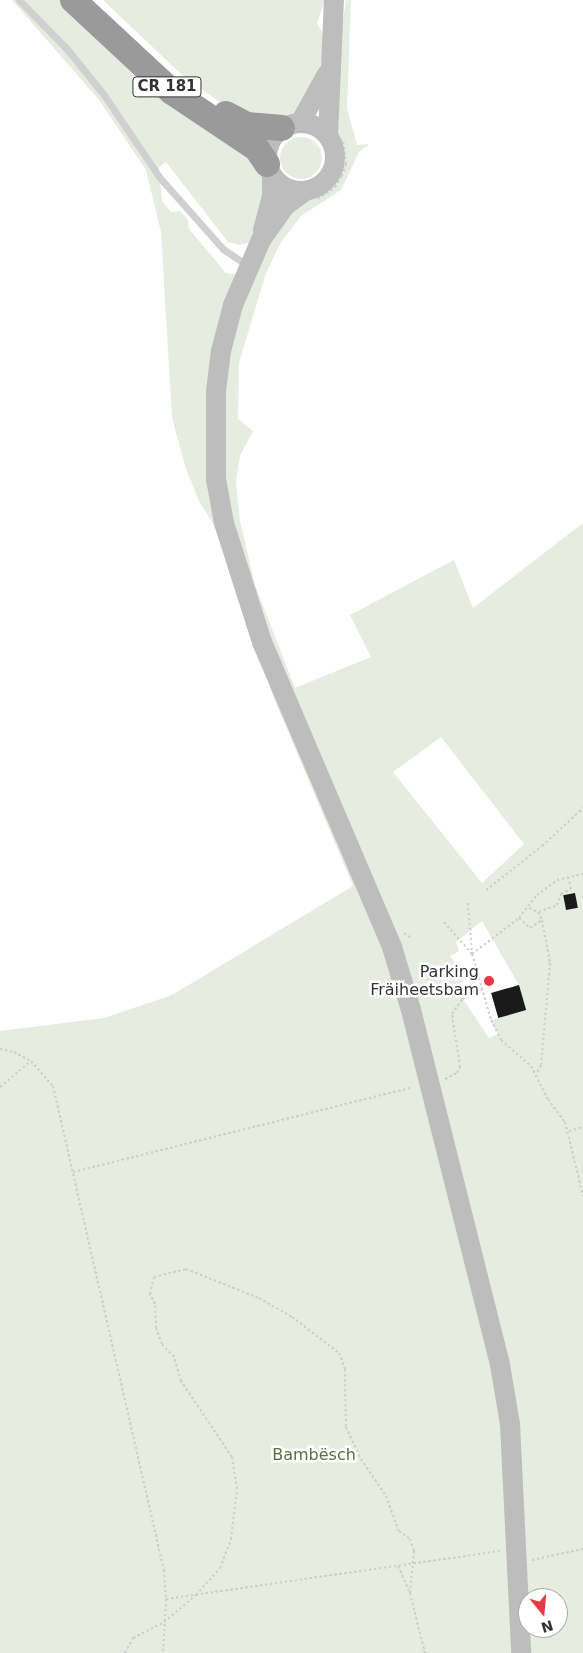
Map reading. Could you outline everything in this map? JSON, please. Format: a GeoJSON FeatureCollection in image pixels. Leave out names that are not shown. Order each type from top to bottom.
{"type":"FeatureCollection","features":[{"type":"Feature","properties":{"kind":"highway","name":"CR 181"},"geometry":{"type":"LineString","coordinates":[[73,0],[172,92],[257,148],[269,170]]}},
{"type":"Feature","properties":{"kind":"highway"},"geometry":{"type":"LineString","coordinates":[[90,0],[178,81],[219,110],[247,125],[291,126]]}},
{"type":"Feature","properties":{"kind":"main road"},"geometry":{"type":"LineString","coordinates":[[334,0],[329,70],[334,135],[334,166],[323,184],[309,196],[285,206],[261,240],[248,266],[221,351],[216,391],[216,479],[224,523],[242,584],[284,696],[378,913],[411,1010],[500,1365],[510,1424],[521,1653]]}},
{"type":"Feature","properties":{"kind":"main road"},"geometry":{"type":"LineString","coordinates":[[261,240],[272,196],[269,144],[291,126],[329,70]]}},
{"type":"Feature","properties":{"kind":"main road"},"geometry":{"type":"LineString","coordinates":[[291,126],[310,124],[334,135]]}},
{"type":"Feature","properties":{"kind":"main road"},"geometry":{"type":"LineString","coordinates":[[269,170],[286,189],[309,196]]}},
{"type":"Feature","properties":{"kind":"lane"},"geometry":{"type":"LineString","coordinates":[[19,0],[67,49],[104,95],[160,178],[223,249],[248,266]]}},
{"type":"Feature","properties":{"kind":"path"},"geometry":{"type":"LineString","coordinates":[[309,196],[335,186],[342,176],[346,151],[334,135]]}},
{"type":"Feature","properties":{"kind":"path"},"geometry":{"type":"LineString","coordinates":[[486,890],[542,846],[583,808]]}},
{"type":"Feature","properties":{"kind":"path"},"geometry":{"type":"LineString","coordinates":[[472,954],[519,918],[529,908],[537,895],[557,880],[583,874]]}},
{"type":"Feature","properties":{"kind":"path"},"geometry":{"type":"LineString","coordinates":[[538,912],[557,904],[561,894],[571,889],[568,877]]}},
{"type":"Feature","properties":{"kind":"path"},"geometry":{"type":"LineString","coordinates":[[468,903],[472,954],[482,990],[501,1040],[537,1073],[548,1099],[569,1131],[583,1196]]}},
{"type":"Feature","properties":{"kind":"path"},"geometry":{"type":"LineString","coordinates":[[529,908],[538,912],[542,920],[550,963],[541,1065],[537,1073]]}},
{"type":"Feature","properties":{"kind":"path"},"geometry":{"type":"LineString","coordinates":[[519,918],[530,928],[542,920]]}},
{"type":"Feature","properties":{"kind":"path"},"geometry":{"type":"LineString","coordinates":[[444,922],[472,954]]}},
{"type":"Feature","properties":{"kind":"path"},"geometry":{"type":"LineString","coordinates":[[398,929],[412,939]]}},
{"type":"Feature","properties":{"kind":"path"},"geometry":{"type":"LineString","coordinates":[[442,1079],[457,1073],[460,1066],[452,1014],[462,999],[482,990]]}},
{"type":"Feature","properties":{"kind":"path"},"geometry":{"type":"LineString","coordinates":[[0,1049],[14,1052],[31,1061],[52,1086],[164,1570],[166,1599],[163,1653]]}},
{"type":"Feature","properties":{"kind":"path"},"geometry":{"type":"LineString","coordinates":[[0,1087],[31,1061]]}},
{"type":"Feature","properties":{"kind":"path"},"geometry":{"type":"LineString","coordinates":[[73,1172],[416,1086]]}},
{"type":"Feature","properties":{"kind":"path"},"geometry":{"type":"LineString","coordinates":[[569,1131],[583,1127]]}},
{"type":"Feature","properties":{"kind":"path"},"geometry":{"type":"LineString","coordinates":[[125,1653],[133,1638],[164,1622],[196,1595],[228,1555],[237,1488],[237,1471],[222,1439],[190,1398],[174,1357],[162,1344],[156,1328],[150,1286],[154,1277],[166,1272],[186,1269],[259,1298],[292,1317],[339,1353],[345,1369],[346,1427],[361,1459],[386,1496],[399,1531],[410,1539],[414,1551],[410,1593]]}},
{"type":"Feature","properties":{"kind":"path"},"geometry":{"type":"LineString","coordinates":[[166,1599],[414,1564],[583,1549]]}},
{"type":"Feature","properties":{"kind":"path"},"geometry":{"type":"LineString","coordinates":[[398,1566],[410,1593],[425,1653]]}},
{"type":"Feature","properties":{"kind":"green space","name":"Bambësch"},"geometry":{"type":"Polygon","coordinates":[[[12,0],[63,0],[259,161],[267,195],[303,200],[314,198],[332,185],[342,163],[342,151],[331,108],[346,0],[351,0],[347,108],[357,145],[369,144],[359,152],[341,190],[301,216],[281,242],[266,273],[239,363],[238,419],[253,431],[240,456],[236,482],[240,521],[255,585],[295,688],[371,657],[350,615],[454,560],[473,608],[583,523],[583,1653],[0,1653],[0,1031],[104,1018],[172,995],[353,886],[273,696],[214,525],[199,501],[186,469],[172,418],[161,232],[146,170],[99,100],[12,0]],[[166,162],[159,167],[162,201],[171,212],[180,211],[188,220],[189,229],[226,273],[244,276],[260,240],[239,245],[228,242],[166,162]],[[441,737],[393,772],[482,883],[524,844],[441,737]],[[482,921],[456,942],[459,951],[450,956],[468,978],[455,987],[489,1038],[498,1034],[491,1020],[526,1010],[519,985],[482,921]]]}},
{"type":"Feature","properties":{"kind":"green space"},"geometry":{"type":"Polygon","coordinates":[[[103,0],[325,0],[317,23],[326,40],[319,73],[296,114],[278,122],[224,105],[182,75],[103,0]]]}},
{"type":"Feature","properties":{"kind":"green space"},"geometry":{"type":"Polygon","coordinates":[[[305,137],[313,140],[319,146],[322,158],[319,170],[313,176],[297,179],[289,176],[283,170],[280,154],[283,146],[289,140],[305,137]]]}},
{"type":"Feature","properties":{"kind":"building"},"geometry":{"type":"Polygon","coordinates":[[[575,893],[578,908],[566,910],[563,895],[575,893]]]}},
{"type":"Feature","properties":{"kind":"building"},"geometry":{"type":"Polygon","coordinates":[[[519,985],[526,1010],[498,1018],[491,993],[519,985]]]}},
{"type":"Feature","properties":{"kind":"place","name":"Parking Fräiheetsbam"},"geometry":{"type":"Point","coordinates":[489,981]}}]}
